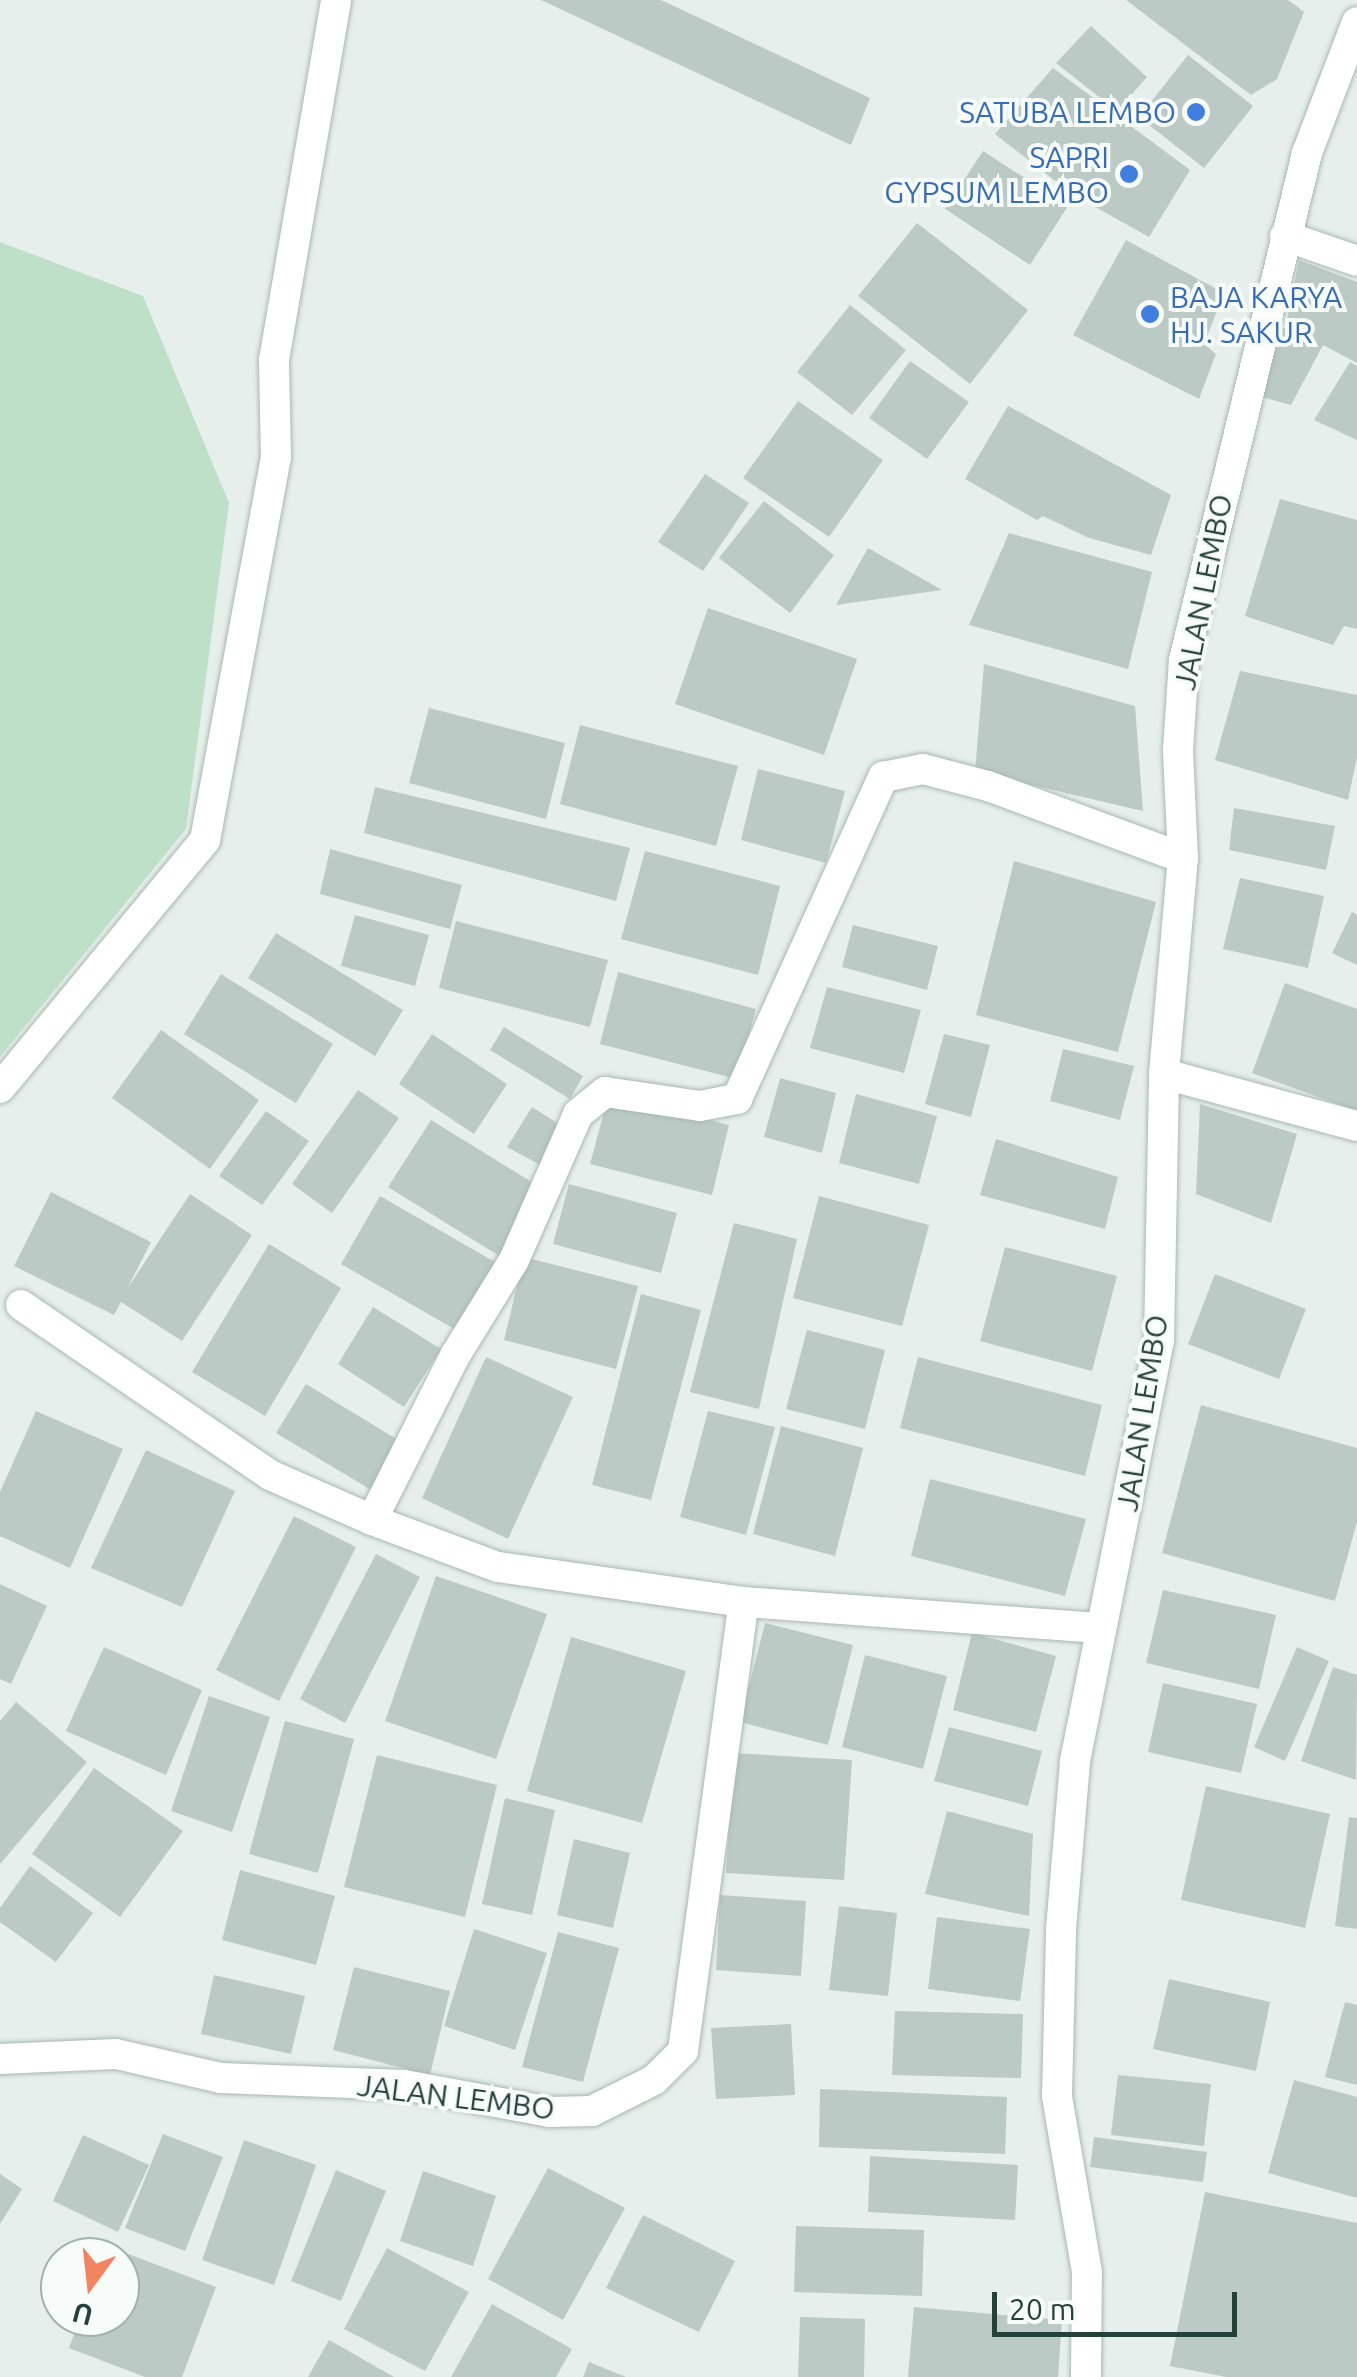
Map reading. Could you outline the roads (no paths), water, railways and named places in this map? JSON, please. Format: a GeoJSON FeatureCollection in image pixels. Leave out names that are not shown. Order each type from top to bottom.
{"type":"FeatureCollection","features":[{"type":"Feature","properties":{"kind":"street"},"geometry":{"type":"LineString","coordinates":[[0,1088],[205,840],[276,458],[274,360],[336,0]]}},
{"type":"Feature","properties":{"kind":"street","name":"JALAN LEMBO"},"geometry":{"type":"LineString","coordinates":[[1086,2377],[1088,2272],[1057,2096],[1075,1761],[1160,1340],[1164,1074],[1183,858],[1178,750],[1184,660],[1307,153],[1357,22]]}},
{"type":"Feature","properties":{"kind":"street"},"geometry":{"type":"LineString","coordinates":[[1285,236],[1357,261]]}},
{"type":"Feature","properties":{"kind":"street"},"geometry":{"type":"LineString","coordinates":[[372,1520],[456,1354],[514,1260],[578,1114],[605,1092],[700,1106],[738,1099],[883,777],[923,769],[1183,858]]}},
{"type":"Feature","properties":{"kind":"street"},"geometry":{"type":"LineString","coordinates":[[1164,1074],[1357,1126]]}},
{"type":"Feature","properties":{"kind":"street"},"geometry":{"type":"LineString","coordinates":[[21,1305],[270,1475],[372,1520],[498,1567],[744,1602],[1100,1628]]}},
{"type":"Feature","properties":{"kind":"street","name":"JALAN LEMBO"},"geometry":{"type":"LineString","coordinates":[[0,2059],[116,2054],[221,2078],[404,2085],[549,2112],[592,2111],[654,2080],[683,2051],[744,1602]]}},
{"type":"Feature","properties":{"kind":"place","name":"SATUBA LEMBO"},"geometry":{"type":"Point","coordinates":[1196,112]}},
{"type":"Feature","properties":{"kind":"place","name":"SAPRI GYPSUM LEMBO"},"geometry":{"type":"Point","coordinates":[1129,174]}},
{"type":"Feature","properties":{"kind":"place","name":"BAJA KARYA HJ. SAKUR"},"geometry":{"type":"Point","coordinates":[1150,314]}}]}
